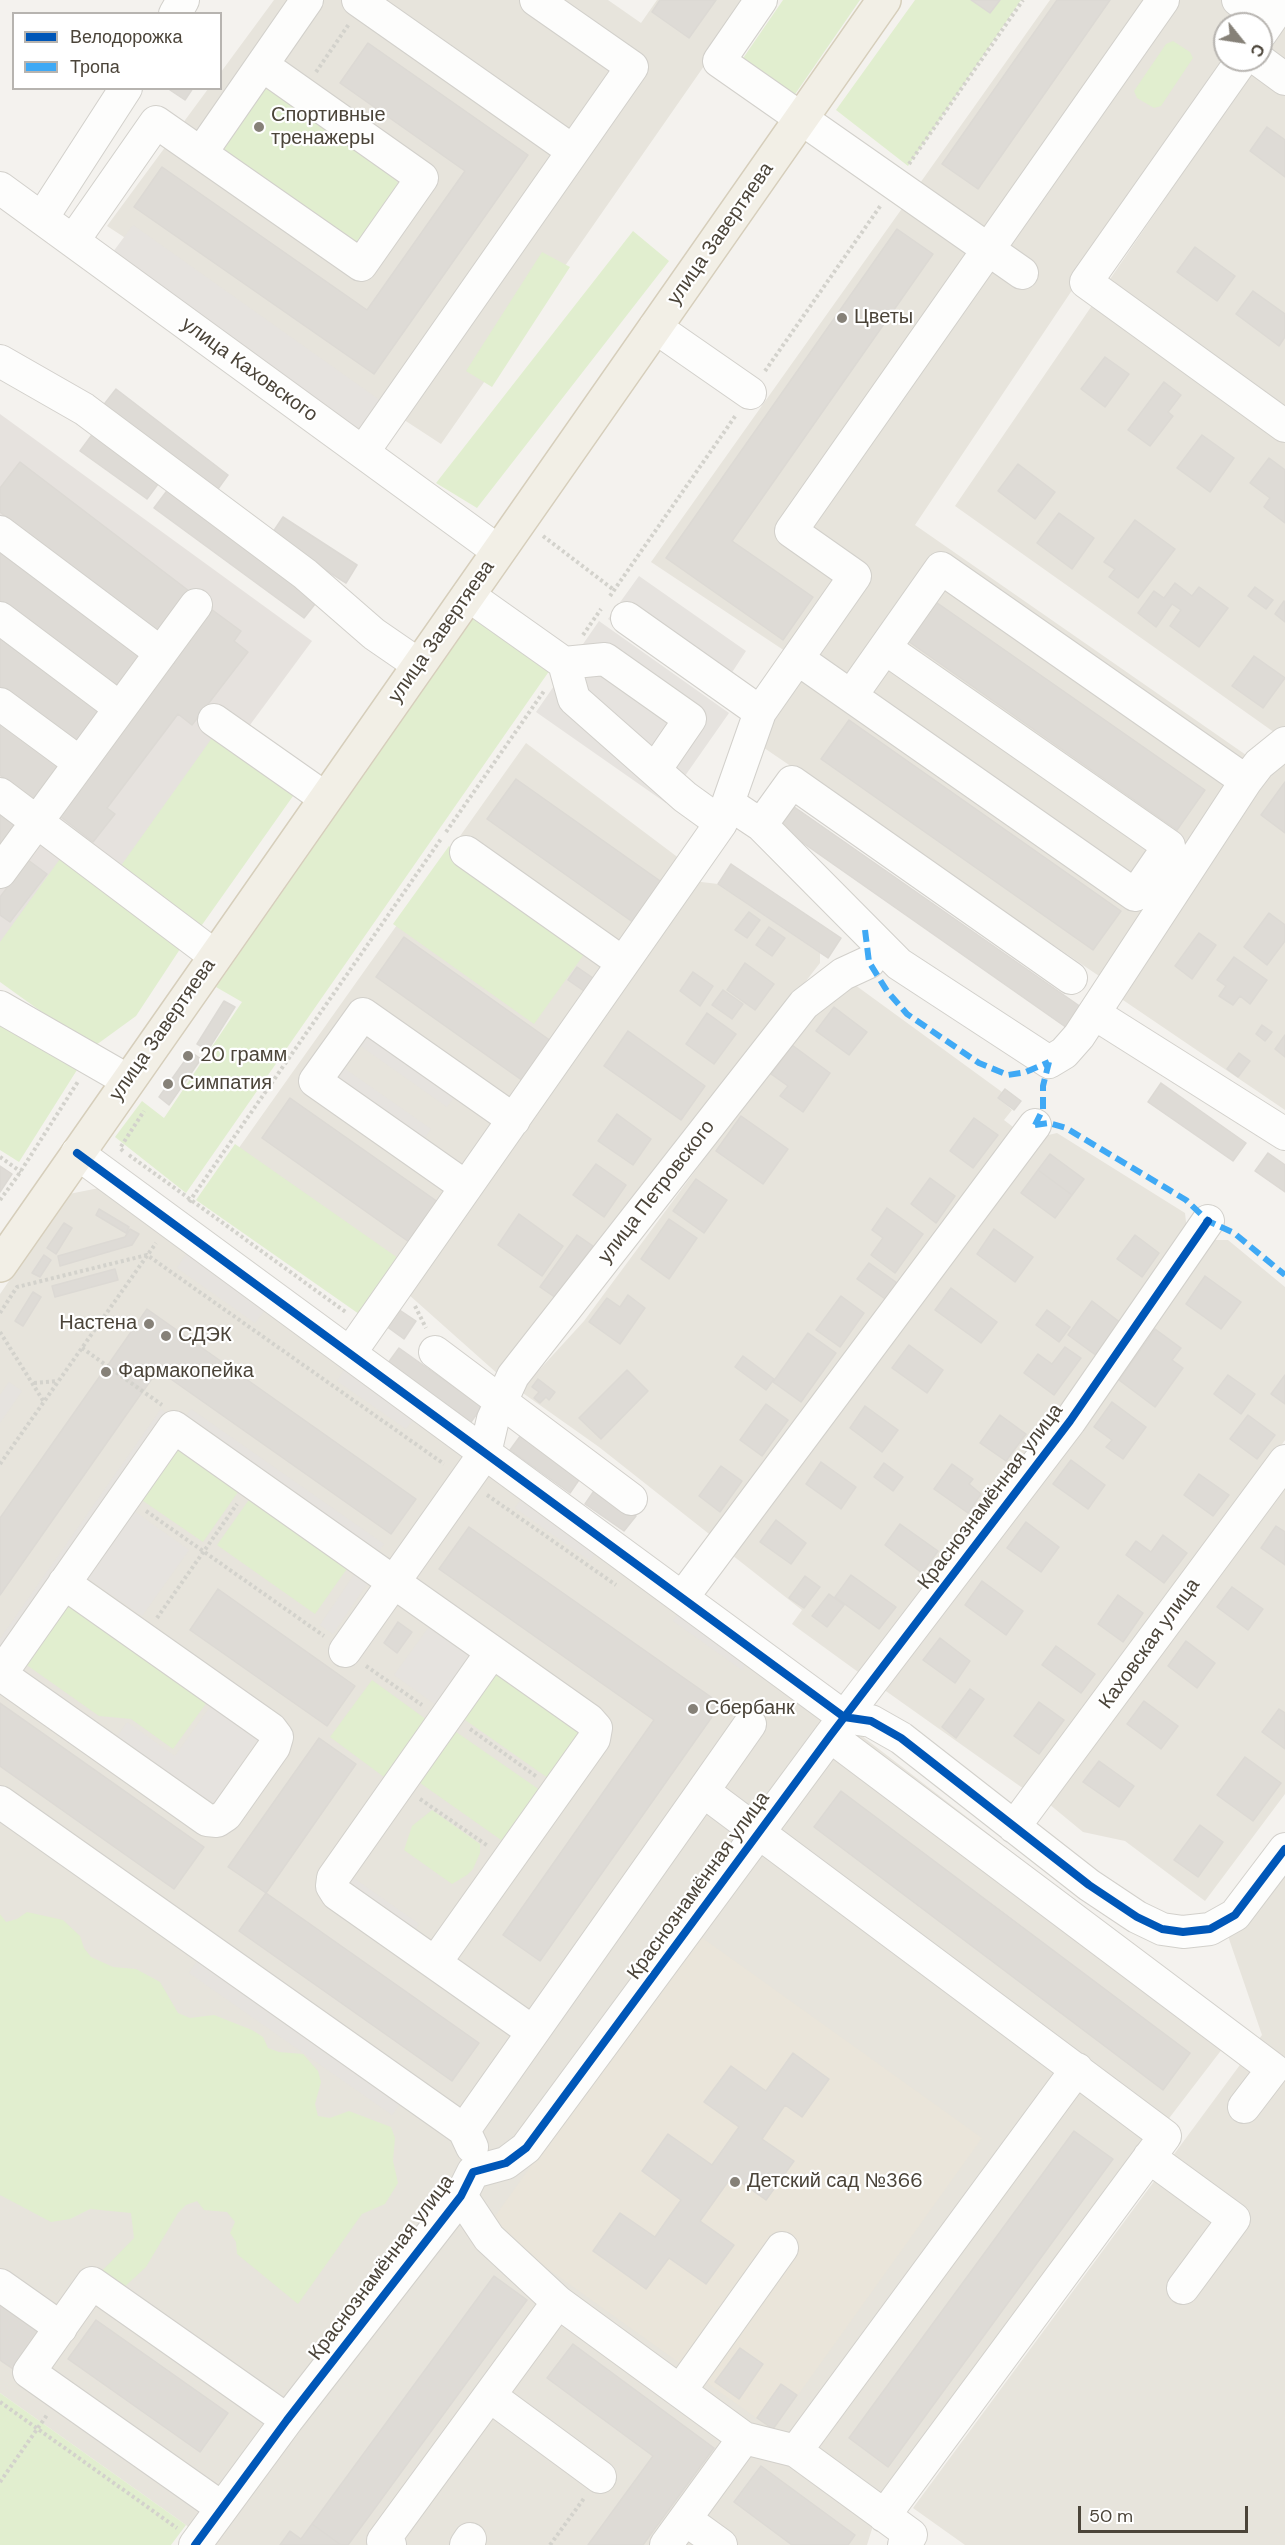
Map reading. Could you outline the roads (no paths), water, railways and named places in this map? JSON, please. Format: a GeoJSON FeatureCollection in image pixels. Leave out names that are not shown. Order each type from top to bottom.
{"type":"FeatureCollection","features":[{"type":"Feature","properties":{"kind":"main road","name":"улица Завертяева"},"geometry":{"type":"LineString","coordinates":[[0,1265],[884,0]]}},
{"type":"Feature","properties":{"kind":"street"},"geometry":{"type":"LineString","coordinates":[[201,153],[307,0]]}},
{"type":"Feature","properties":{"kind":"street"},"geometry":{"type":"LineString","coordinates":[[363,452],[632,68],[536,0]]}},
{"type":"Feature","properties":{"kind":"street"},"geometry":{"type":"LineString","coordinates":[[761,0],[719,60],[1022,273]]}},
{"type":"Feature","properties":{"kind":"street"},"geometry":{"type":"LineString","coordinates":[[350,1353],[623,963],[724,813],[760,712],[855,576],[791,531],[1163,0]]}},
{"type":"Feature","properties":{"kind":"street"},"geometry":{"type":"LineString","coordinates":[[1239,0],[1260,12]]}},
{"type":"Feature","properties":{"kind":"street"},"geometry":{"type":"LineString","coordinates":[[361,2],[573,151]]}},
{"type":"Feature","properties":{"kind":"street"},"geometry":{"type":"LineString","coordinates":[[73,241],[156,122],[361,265],[422,178],[262,65]]}},
{"type":"Feature","properties":{"kind":"street"},"geometry":{"type":"LineString","coordinates":[[1234,72],[1086,282],[1285,426]]}},
{"type":"Feature","properties":{"kind":"street"},"geometry":{"type":"LineString","coordinates":[[42,219],[125,90]]}},
{"type":"Feature","properties":{"kind":"street","name":"улица Каховского"},"geometry":{"type":"LineString","coordinates":[[0,188],[498,551]]}},
{"type":"Feature","properties":{"kind":"street"},"geometry":{"type":"LineString","coordinates":[[656,327],[750,393]]}},
{"type":"Feature","properties":{"kind":"street"},"geometry":{"type":"LineString","coordinates":[[0,361],[84,409],[305,574],[374,634],[419,664]]}},
{"type":"Feature","properties":{"kind":"street"},"geometry":{"type":"LineString","coordinates":[[0,532],[160,652]]}},
{"type":"Feature","properties":{"kind":"street"},"geometry":{"type":"LineString","coordinates":[[852,696],[941,568],[1245,781]]}},
{"type":"Feature","properties":{"kind":"street"},"geometry":{"type":"LineString","coordinates":[[468,595],[564,663],[574,699],[655,770],[724,813],[761,825],[899,964],[1049,1062],[1064,1053],[1095,1014],[1245,781],[1259,764],[1284,745]]}},
{"type":"Feature","properties":{"kind":"street"},"geometry":{"type":"LineString","coordinates":[[0,872],[196,604]]}},
{"type":"Feature","properties":{"kind":"street"},"geometry":{"type":"LineString","coordinates":[[612,608],[760,712]]}},
{"type":"Feature","properties":{"kind":"street"},"geometry":{"type":"LineString","coordinates":[[0,618],[120,708]]}},
{"type":"Feature","properties":{"kind":"street"},"geometry":{"type":"LineString","coordinates":[[798,659],[1135,895],[1169,846],[885,648]]}},
{"type":"Feature","properties":{"kind":"street"},"geometry":{"type":"LineString","coordinates":[[564,663],[605,659],[690,719],[655,770]]}},
{"type":"Feature","properties":{"kind":"street"},"geometry":{"type":"LineString","coordinates":[[0,704],[80,763]]}},
{"type":"Feature","properties":{"kind":"street"},"geometry":{"type":"LineString","coordinates":[[214,720],[325,798]]}},
{"type":"Feature","properties":{"kind":"street"},"geometry":{"type":"LineString","coordinates":[[761,825],[792,782],[1071,978]]}},
{"type":"Feature","properties":{"kind":"street"},"geometry":{"type":"LineString","coordinates":[[0,794],[215,956]]}},
{"type":"Feature","properties":{"kind":"street"},"geometry":{"type":"LineString","coordinates":[[466,852],[623,963]]}},
{"type":"Feature","properties":{"kind":"street","name":"улица Петровского"},"geometry":{"type":"LineString","coordinates":[[485,1452],[493,1419],[513,1376],[804,1004],[843,974],[869,962]]}},
{"type":"Feature","properties":{"kind":"street"},"geometry":{"type":"LineString","coordinates":[[0,1007],[128,1080]]}},
{"type":"Feature","properties":{"kind":"street"},"geometry":{"type":"LineString","coordinates":[[466,1187],[315,1081],[342,1042],[363,1014],[514,1120]]}},
{"type":"Feature","properties":{"kind":"street"},"geometry":{"type":"LineString","coordinates":[[1095,1014],[1285,1134]]}},
{"type":"Feature","properties":{"kind":"street"},"geometry":{"type":"LineString","coordinates":[[682,1598],[1035,1125]]}},
{"type":"Feature","properties":{"kind":"street"},"geometry":{"type":"LineString","coordinates":[[77,1153],[181,1211],[350,1353],[682,1598],[837,1726],[1273,2069],[1244,2107]]}},
{"type":"Feature","properties":{"kind":"street","name":"Краснознамённая улица"},"geometry":{"type":"LineString","coordinates":[[184,2541],[222,2508],[467,2184],[506,2163],[526,2148],[837,1726],[1070,1421],[1208,1221]]}},
{"type":"Feature","properties":{"kind":"street"},"geometry":{"type":"LineString","coordinates":[[435,1352],[631,1498]]}},
{"type":"Feature","properties":{"kind":"street"},"geometry":{"type":"LineString","coordinates":[[64,1583],[272,1729],[277,1737],[274,1747],[226,1815],[217,1821],[207,1820],[0,1674],[64,1583],[126,1496],[174,1427],[589,1720],[596,1728],[594,1739],[435,1963]]}},
{"type":"Feature","properties":{"kind":"street"},"geometry":{"type":"LineString","coordinates":[[345,1651],[485,1452]]}},
{"type":"Feature","properties":{"kind":"street","name":"Каховская улица"},"geometry":{"type":"LineString","coordinates":[[1014,1827],[1285,1461]]}},
{"type":"Feature","properties":{"kind":"street"},"geometry":{"type":"LineString","coordinates":[[492,1652],[333,1878],[332,1886],[337,1894],[533,2032]]}},
{"type":"Feature","properties":{"kind":"street"},"geometry":{"type":"LineString","coordinates":[[837,1726],[871,1721],[901,1738],[1089,1885],[1137,1917],[1162,1929],[1183,1932],[1210,1929],[1235,1915],[1285,1849]]}},
{"type":"Feature","properties":{"kind":"street"},"geometry":{"type":"LineString","coordinates":[[464,2130],[750,1724]]}},
{"type":"Feature","properties":{"kind":"street"},"geometry":{"type":"LineString","coordinates":[[703,1791],[760,1831],[1165,2136],[884,2516]]}},
{"type":"Feature","properties":{"kind":"street"},"geometry":{"type":"LineString","coordinates":[[0,1802],[464,2130],[474,2151],[467,2184],[489,2238],[558,2302],[744,2438],[796,2451],[911,2535],[904,2545]]}},
{"type":"Feature","properties":{"kind":"street"},"geometry":{"type":"LineString","coordinates":[[796,2451],[1077,2069]]}},
{"type":"Feature","properties":{"kind":"street"},"geometry":{"type":"LineString","coordinates":[[1149,2157],[1234,2219],[1184,2288]]}},
{"type":"Feature","properties":{"kind":"street"},"geometry":{"type":"LineString","coordinates":[[680,2391],[782,2248]]}},
{"type":"Feature","properties":{"kind":"street"},"geometry":{"type":"LineString","coordinates":[[222,2508],[29,2372],[92,2283],[287,2420]]}},
{"type":"Feature","properties":{"kind":"street"},"geometry":{"type":"LineString","coordinates":[[0,2285],[61,2328]]}},
{"type":"Feature","properties":{"kind":"street"},"geometry":{"type":"LineString","coordinates":[[390,2545],[384,2541],[558,2302]]}},
{"type":"Feature","properties":{"kind":"street"},"geometry":{"type":"LineString","coordinates":[[490,2396],[600,2477]]}},
{"type":"Feature","properties":{"kind":"street"},"geometry":{"type":"LineString","coordinates":[[666,2545],[744,2438]]}},
{"type":"Feature","properties":{"kind":"street"},"geometry":{"type":"LineString","coordinates":[[685,2519],[721,2545]]}},
{"type":"Feature","properties":{"kind":"place","name":"Спортивные тренажеры"},"geometry":{"type":"Point","coordinates":[259,127]}},
{"type":"Feature","properties":{"kind":"place","name":"Цветы"},"geometry":{"type":"Point","coordinates":[842,318]}},
{"type":"Feature","properties":{"kind":"place","name":"20 грамм"},"geometry":{"type":"Point","coordinates":[188,1056]}},
{"type":"Feature","properties":{"kind":"place","name":"Симпатия"},"geometry":{"type":"Point","coordinates":[168,1084]}},
{"type":"Feature","properties":{"kind":"place","name":"Настена"},"geometry":{"type":"Point","coordinates":[149,1324]}},
{"type":"Feature","properties":{"kind":"place","name":"СДЭК"},"geometry":{"type":"Point","coordinates":[166,1336]}},
{"type":"Feature","properties":{"kind":"place","name":"Фармакопейка"},"geometry":{"type":"Point","coordinates":[106,1372]}},
{"type":"Feature","properties":{"kind":"place","name":"Сбербанк"},"geometry":{"type":"Point","coordinates":[693,1709]}},
{"type":"Feature","properties":{"kind":"place","name":"Детский сад №366"},"geometry":{"type":"Point","coordinates":[735,2182]}}]}
